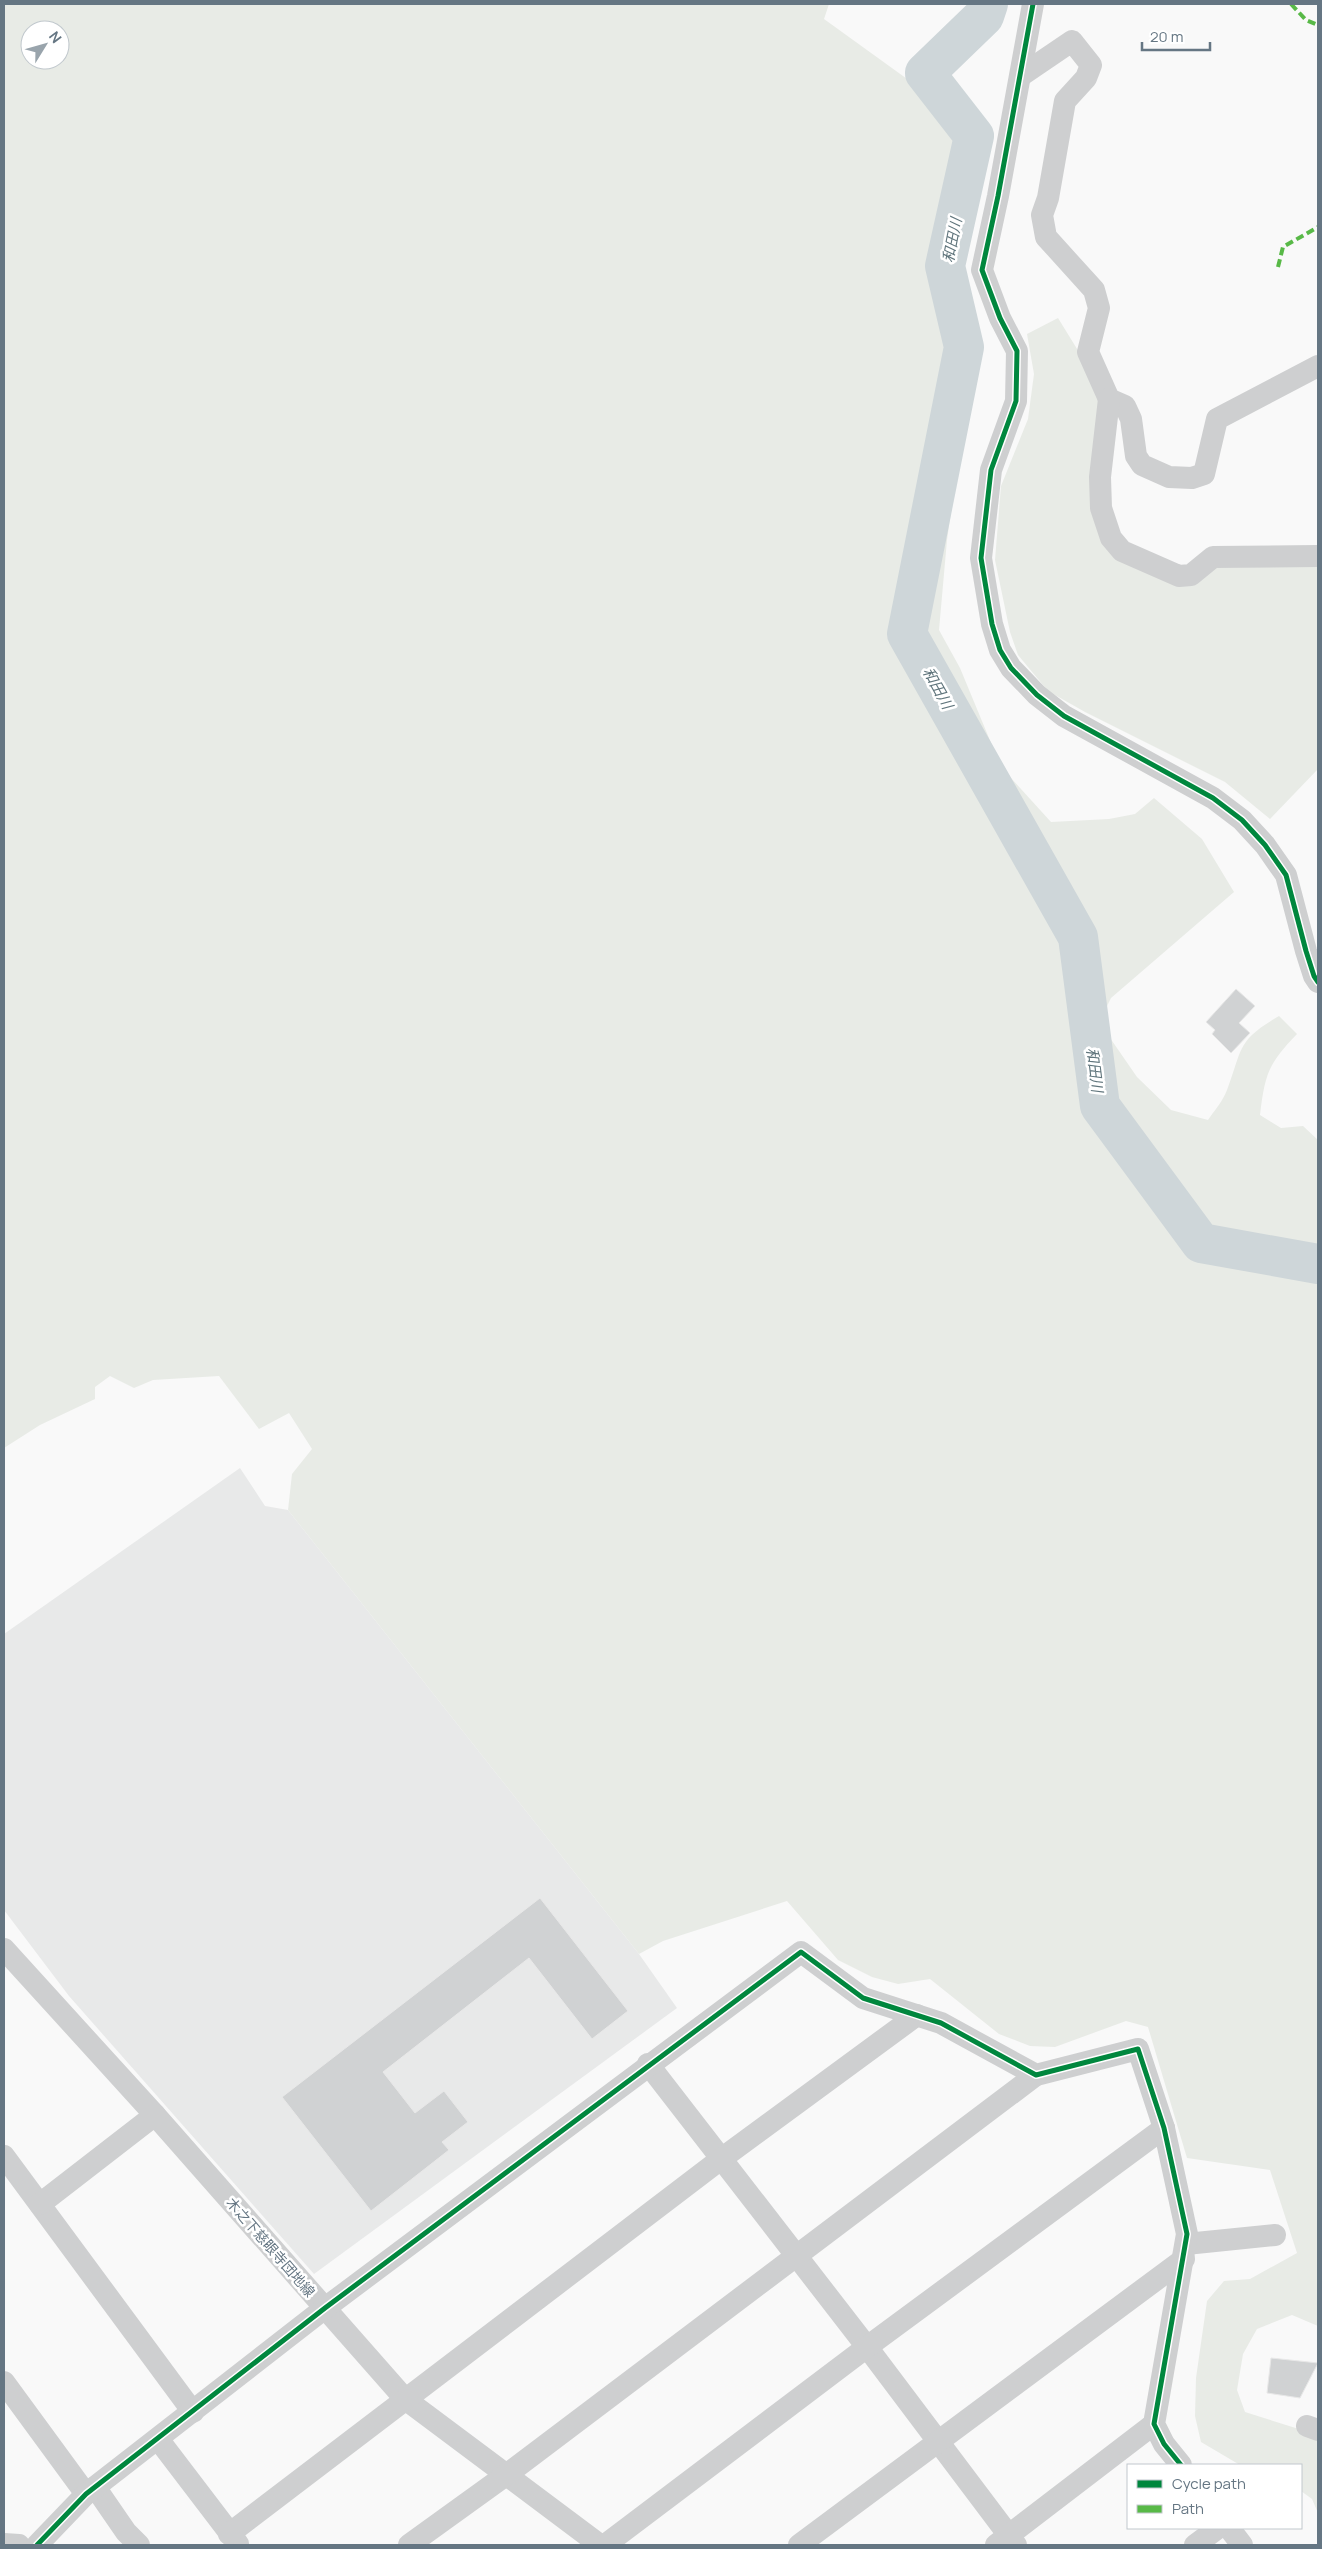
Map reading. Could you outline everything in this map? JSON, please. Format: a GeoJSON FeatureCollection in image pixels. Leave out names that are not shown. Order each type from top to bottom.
{"type":"FeatureCollection","features":[{"type":"Feature","properties":{"kind":"street"},"geometry":{"type":"LineString","coordinates":[[1033,4],[1022,75],[982,270],[1000,318],[1017,351],[1016,402],[991,470],[980,558],[992,624],[1000,650],[1011,668],[1037,695],[1064,716],[1214,798],[1242,820],[1265,845],[1286,875],[1306,951],[1314,976],[1318,982]]}},
{"type":"Feature","properties":{"kind":"street"},"geometry":{"type":"LineString","coordinates":[[1022,75],[1072,42],[1091,64],[1086,78],[1065,102],[1048,198],[1042,214],[1046,237],[1094,290],[1099,308],[1088,352],[1109,399],[1100,477],[1101,508],[1111,538],[1122,551],[1179,576],[1191,575],[1213,557],[1318,556]]}},
{"type":"Feature","properties":{"kind":"street"},"geometry":{"type":"LineString","coordinates":[[1109,399],[1125,406],[1132,418],[1136,456],[1142,465],[1170,477],[1192,478],[1204,474],[1218,419],[1318,366]]}},
{"type":"Feature","properties":{"kind":"street","name":"木之下慈眼寺団地線"},"geometry":{"type":"LineString","coordinates":[[4,1949],[14,1963],[32,1980],[155,2115],[405,2399],[600,2545]]}},
{"type":"Feature","properties":{"kind":"street"},"geometry":{"type":"LineString","coordinates":[[37,2545],[90,2491],[194,2412],[325,2308],[648,2064],[800,1952],[864,1998],[941,2023],[1036,2076]]}},
{"type":"Feature","properties":{"kind":"street"},"geometry":{"type":"LineString","coordinates":[[4,1974],[32,1980]]}},
{"type":"Feature","properties":{"kind":"street"},"geometry":{"type":"LineString","coordinates":[[158,2439],[234,2540],[405,2399],[721,2159],[917,2015]]}},
{"type":"Feature","properties":{"kind":"street"},"geometry":{"type":"LineString","coordinates":[[409,2545],[506,2475],[795,2255],[1036,2076],[1138,2049],[1164,2128],[1187,2234],[1154,2424],[1164,2444],[1180,2464]]}},
{"type":"Feature","properties":{"kind":"street"},"geometry":{"type":"LineString","coordinates":[[648,2064],[867,2347],[1007,2542],[1154,2424]]}},
{"type":"Feature","properties":{"kind":"street"},"geometry":{"type":"LineString","coordinates":[[40,2204],[155,2115]]}},
{"type":"Feature","properties":{"kind":"street"},"geometry":{"type":"LineString","coordinates":[[605,2545],[867,2347],[1164,2128]]}},
{"type":"Feature","properties":{"kind":"street"},"geometry":{"type":"LineString","coordinates":[[4,2156],[194,2412]]}},
{"type":"Feature","properties":{"kind":"street"},"geometry":{"type":"LineString","coordinates":[[799,2545],[1185,2252],[1275,2235]]}},
{"type":"Feature","properties":{"kind":"street"},"geometry":{"type":"LineString","coordinates":[[4,2382],[90,2491],[139,2545]]}},
{"type":"Feature","properties":{"kind":"street"},"geometry":{"type":"LineString","coordinates":[[1195,2545],[1217,2529]]}},
{"type":"Feature","properties":{"kind":"street"},"geometry":{"type":"LineString","coordinates":[[1230,2529],[1242,2545]]}},
{"type":"Feature","properties":{"kind":"street"},"geometry":{"type":"LineString","coordinates":[[4,2544],[19,2545]]}},
{"type":"Feature","properties":{"kind":"shaded area"},"geometry":{"type":"Polygon","coordinates":[[[4,4],[829,4],[824,19],[921,89],[971,143],[969,223],[961,277],[978,370],[961,443],[947,540],[939,630],[960,668],[1001,767],[1051,822],[1109,819],[1135,814],[1154,798],[1202,839],[1234,892],[1111,998],[1099,1022],[1137,1077],[1171,1110],[1208,1120],[1225,1094],[1239,1055],[1248,1039],[1279,1016],[1297,1034],[1274,1062],[1270,1070],[1266,1079],[1260,1115],[1281,1128],[1303,1126],[1318,1140],[1318,2326],[1292,2315],[1257,2329],[1243,2354],[1237,2390],[1245,2412],[1302,2430],[1318,2439],[1318,2513],[1312,2499],[1302,2492],[1302,2464],[1238,2464],[1201,2442],[1195,2416],[1196,2378],[1207,2301],[1224,2281],[1250,2279],[1297,2253],[1270,2170],[1187,2158],[1148,2027],[1126,2021],[1055,2047],[1030,2046],[999,2034],[930,1979],[898,1984],[872,1977],[838,1960],[787,1901],[663,1941],[639,1954],[288,1510],[292,1474],[312,1449],[289,1413],[259,1429],[219,1376],[153,1380],[134,1388],[110,1376],[95,1387],[95,1399],[40,1425],[4,1448],[4,4]]]}},
{"type":"Feature","properties":{"kind":"shaded area"},"geometry":{"type":"Polygon","coordinates":[[[1058,318],[1082,357],[1100,403],[1105,540],[1179,582],[1207,567],[1318,567],[1318,769],[1270,819],[1225,782],[1085,712],[1048,691],[1018,655],[1010,632],[995,560],[1001,486],[1028,419],[1034,374],[1027,334],[1058,318]]]}},
{"type":"Feature","properties":{"kind":"shaded area"},"geometry":{"type":"Polygon","coordinates":[[[240,1468],[265,1506],[288,1510],[639,1954],[677,2008],[314,2274],[69,1996],[4,1910],[4,1634],[240,1468]]]}},
{"type":"Feature","properties":{"kind":"building"},"geometry":{"type":"Polygon","coordinates":[[[1236,989],[1255,1006],[1239,1023],[1250,1033],[1231,1053],[1212,1034],[1215,1030],[1206,1022],[1236,989]]]}},
{"type":"Feature","properties":{"kind":"building"},"geometry":{"type":"Polygon","coordinates":[[[540,1898],[628,2011],[592,2039],[529,1958],[383,2072],[415,2113],[444,2091],[468,2122],[442,2142],[449,2150],[371,2211],[282,2097],[540,1898]]]}},
{"type":"Feature","properties":{"kind":"building"},"geometry":{"type":"Polygon","coordinates":[[[1271,2358],[1318,2363],[1300,2398],[1267,2393],[1271,2358]]]}},
{"type":"Feature","properties":{"kind":"waterway","name":"和田川"},"geometry":{"type":"LineString","coordinates":[[988,4],[984,16],[925,73],[974,136],[945,266],[964,347],[907,634],[1078,937],[1100,1106],[1201,1243],[1318,1264]]}},
{"type":"Feature","properties":{"kind":"marked path"},"geometry":{"type":"LineString","coordinates":[[1291,4],[1306,20],[1318,25]]}},
{"type":"Feature","properties":{"kind":"marked path"},"geometry":{"type":"LineString","coordinates":[[1278,267],[1283,247],[1318,227]]}},
{"type":"Feature","properties":{"kind":"cycle path"},"geometry":{"type":"LineString","coordinates":[[1033,4],[998,196],[982,270],[1000,318],[1017,351],[1016,401],[991,470],[981,558],[992,624],[1000,650],[1011,668],[1037,695],[1064,716],[1213,798],[1242,820],[1265,845],[1286,875],[1306,951],[1314,976],[1318,982]]}},
{"type":"Feature","properties":{"kind":"cycle path"},"geometry":{"type":"LineString","coordinates":[[37,2545],[86,2494],[325,2308],[801,1952],[863,1998],[941,2023],[1036,2075],[1138,2049],[1164,2128],[1187,2234],[1154,2424],[1164,2444],[1180,2464]]}}]}
